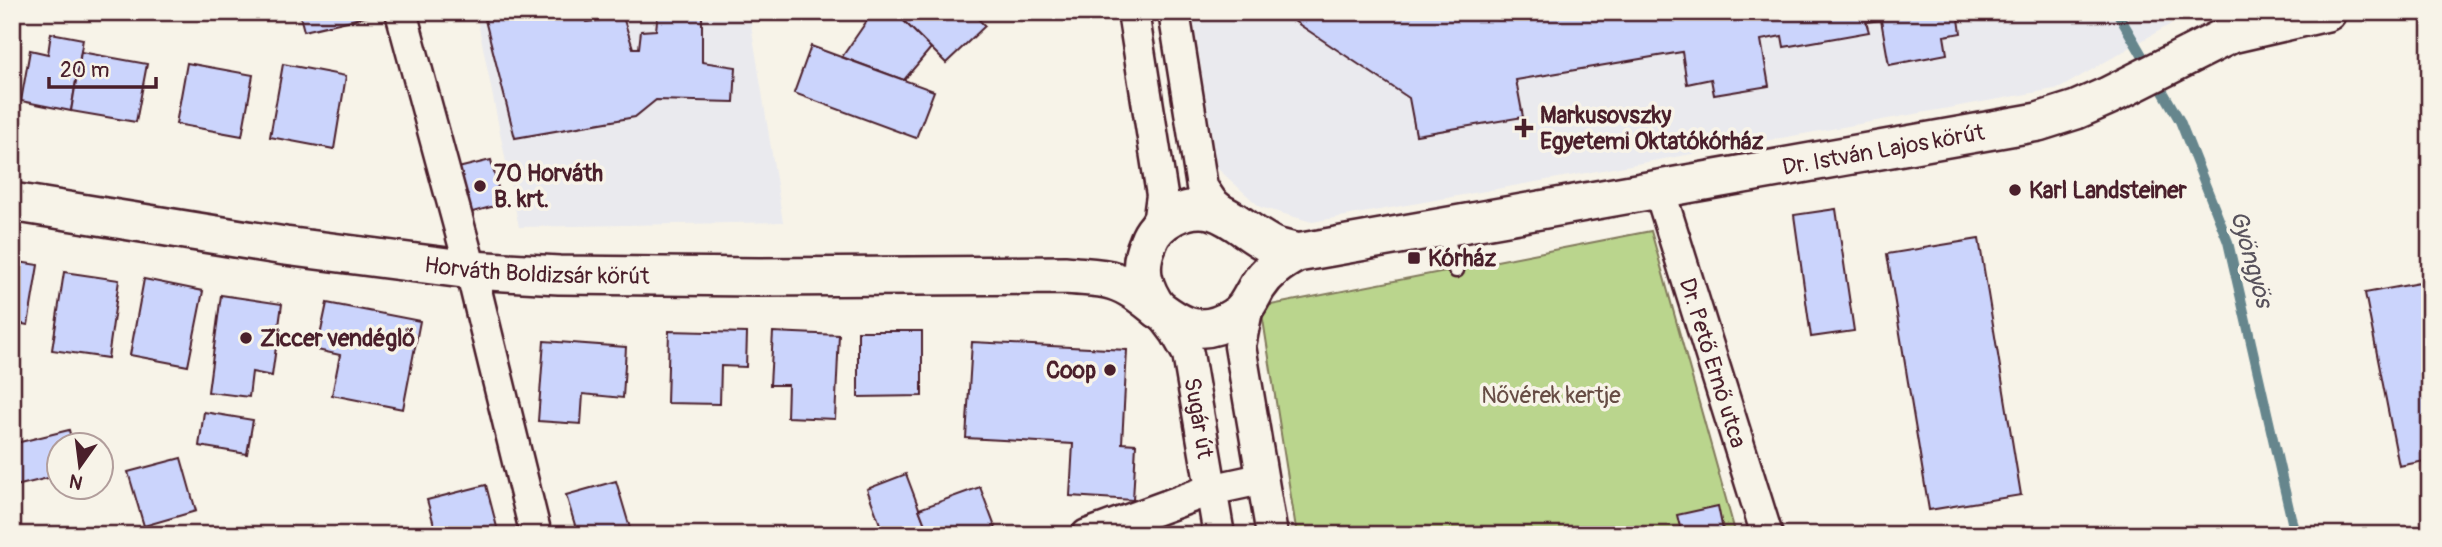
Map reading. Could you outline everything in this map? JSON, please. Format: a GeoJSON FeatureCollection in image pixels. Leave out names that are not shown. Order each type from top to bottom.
{"type":"FeatureCollection","features":[{"type":"Feature","properties":{"kind":"street"},"geometry":{"type":"LineString","coordinates":[[401,12],[471,270],[536,535]]}},
{"type":"Feature","properties":{"kind":"street"},"geometry":{"type":"LineString","coordinates":[[1133,12],[1162,195],[1159,217],[1142,257],[1142,276],[1147,294],[1158,309]]}},
{"type":"Feature","properties":{"kind":"street"},"geometry":{"type":"LineString","coordinates":[[1174,12],[1202,187],[1212,202],[1238,223],[1272,246],[1297,253]]}},
{"type":"Feature","properties":{"kind":"street","name":"Dr. István Lajos körút"},"geometry":{"type":"LineString","coordinates":[[1066,275],[1114,280],[1138,293],[1171,320],[1204,328],[1236,316],[1276,265],[1297,253],[2038,122],[2108,96],[2231,34],[2327,12]]}},
{"type":"Feature","properties":{"kind":"street","name":"Dr. Pető Ernő utca"},"geometry":{"type":"LineString","coordinates":[[1659,189],[1767,535]]}},
{"type":"Feature","properties":{"kind":"street","name":"Horváth Boldizsár körút"},"geometry":{"type":"LineString","coordinates":[[12,202],[285,246],[471,270],[559,275],[719,277],[1066,275]]}},
{"type":"Feature","properties":{"kind":"street"},"geometry":{"type":"LineString","coordinates":[[1066,275],[1115,262],[1149,240],[1167,220],[1179,214],[1205,209],[1238,223],[1254,242],[1260,271],[1240,345],[1272,535]]}},
{"type":"Feature","properties":{"kind":"street","name":"Sugár út"},"geometry":{"type":"LineString","coordinates":[[1158,309],[1188,354],[1219,535]]}},
{"type":"Feature","properties":{"kind":"street"},"geometry":{"type":"LineString","coordinates":[[1087,535],[1210,490],[1261,480]]}},
{"type":"Feature","properties":{"kind":"lane"},"geometry":{"type":"LineString","coordinates":[[1442,227],[1456,270]]}},
{"type":"Feature","properties":{"kind":"shaded area"},"geometry":{"type":"Polygon","coordinates":[[[476,12],[749,12],[783,222],[519,227],[476,12]]]}},
{"type":"Feature","properties":{"kind":"shaded area","name":"Markusovszky Egyetemi Oktatókórház"},"geometry":{"type":"Polygon","coordinates":[[[1192,12],[2200,12],[2183,17],[2060,88],[1312,222],[1260,207],[1217,168],[1192,12]]]}},
{"type":"Feature","properties":{"kind":"green space","name":"Nővérek kertje"},"geometry":{"type":"Polygon","coordinates":[[[1651,231],[1736,535],[1297,535],[1261,307],[1651,231]]]}},
{"type":"Feature","properties":{"kind":"building"},"geometry":{"type":"Polygon","coordinates":[[[299,12],[368,12],[369,16],[304,31],[299,12]]]}},
{"type":"Feature","properties":{"kind":"building"},"geometry":{"type":"Polygon","coordinates":[[[483,12],[585,12],[587,22],[623,17],[633,48],[639,48],[641,31],[656,30],[658,12],[702,12],[702,62],[736,67],[734,102],[656,100],[635,117],[515,138],[483,12]]]}},
{"type":"Feature","properties":{"kind":"building"},"geometry":{"type":"Polygon","coordinates":[[[873,12],[895,12],[931,48],[904,80],[842,57],[873,12]]]}},
{"type":"Feature","properties":{"kind":"building"},"geometry":{"type":"Polygon","coordinates":[[[895,12],[972,12],[985,26],[946,63],[895,12]]]}},
{"type":"Feature","properties":{"kind":"building"},"geometry":{"type":"Polygon","coordinates":[[[1246,12],[1487,12],[1498,20],[1549,12],[1958,12],[1961,33],[1944,36],[1947,54],[1889,65],[1881,20],[1866,22],[1869,32],[1784,47],[1782,36],[1761,40],[1769,86],[1714,95],[1711,79],[1687,84],[1682,52],[1516,80],[1523,117],[1416,135],[1409,98],[1282,13],[1247,19],[1246,12]]]}},
{"type":"Feature","properties":{"kind":"building"},"geometry":{"type":"Polygon","coordinates":[[[51,33],[83,39],[71,111],[21,101],[30,50],[48,54],[51,33]]]}},
{"type":"Feature","properties":{"kind":"building"},"geometry":{"type":"Polygon","coordinates":[[[811,46],[934,91],[916,138],[794,93],[811,46]]]}},
{"type":"Feature","properties":{"kind":"building"},"geometry":{"type":"Polygon","coordinates":[[[81,52],[147,64],[136,122],[71,111],[81,52]]]}},
{"type":"Feature","properties":{"kind":"building"},"geometry":{"type":"Polygon","coordinates":[[[187,63],[253,75],[242,136],[176,124],[187,63]]]}},
{"type":"Feature","properties":{"kind":"building"},"geometry":{"type":"Polygon","coordinates":[[[283,64],[346,76],[334,149],[270,137],[283,64]]]}},
{"type":"Feature","properties":{"kind":"building","name":"70 Horváth B. krt."},"geometry":{"type":"Polygon","coordinates":[[[491,160],[502,204],[469,213],[458,168],[491,160]]]}},
{"type":"Feature","properties":{"kind":"building"},"geometry":{"type":"Polygon","coordinates":[[[1836,209],[1854,331],[1811,337],[1794,215],[1836,209]]]}},
{"type":"Feature","properties":{"kind":"building"},"geometry":{"type":"Polygon","coordinates":[[[1979,239],[2021,495],[1929,510],[1887,254],[1979,239]]]}},
{"type":"Feature","properties":{"kind":"building"},"geometry":{"type":"Polygon","coordinates":[[[12,261],[38,265],[28,325],[12,322],[12,261]]]}},
{"type":"Feature","properties":{"kind":"building"},"geometry":{"type":"Polygon","coordinates":[[[64,272],[119,280],[108,358],[52,350],[64,272]]]}},
{"type":"Feature","properties":{"kind":"building"},"geometry":{"type":"Polygon","coordinates":[[[144,279],[203,291],[188,366],[130,355],[144,279]]]}},
{"type":"Feature","properties":{"kind":"building"},"geometry":{"type":"Polygon","coordinates":[[[2430,281],[2430,460],[2399,466],[2365,293],[2430,281]]]}},
{"type":"Feature","properties":{"kind":"building","name":"Ziccer vendéglő"},"geometry":{"type":"Polygon","coordinates":[[[221,295],[282,304],[272,376],[252,372],[249,397],[208,392],[221,295]]]}},
{"type":"Feature","properties":{"kind":"building"},"geometry":{"type":"Polygon","coordinates":[[[327,303],[420,321],[403,409],[332,395],[340,355],[317,350],[327,303]]]}},
{"type":"Feature","properties":{"kind":"building"},"geometry":{"type":"Polygon","coordinates":[[[669,331],[747,333],[746,367],[721,366],[720,404],[667,403],[669,331]]]}},
{"type":"Feature","properties":{"kind":"building"},"geometry":{"type":"Polygon","coordinates":[[[858,331],[922,331],[922,396],[858,397],[858,331]]]}},
{"type":"Feature","properties":{"kind":"building"},"geometry":{"type":"Polygon","coordinates":[[[773,332],[839,335],[835,419],[787,417],[788,385],[770,385],[773,332]]]}},
{"type":"Feature","properties":{"kind":"building"},"geometry":{"type":"Polygon","coordinates":[[[544,341],[626,347],[623,398],[583,394],[581,424],[538,421],[544,341]]]}},
{"type":"Feature","properties":{"kind":"building"},"geometry":{"type":"Polygon","coordinates":[[[972,342],[1127,350],[1122,443],[1136,444],[1133,500],[1070,496],[1073,444],[966,438],[972,342]]]}},
{"type":"Feature","properties":{"kind":"building"},"geometry":{"type":"Polygon","coordinates":[[[204,412],[253,420],[247,454],[199,446],[204,412]]]}},
{"type":"Feature","properties":{"kind":"building"},"geometry":{"type":"Polygon","coordinates":[[[46,436],[46,478],[12,487],[12,444],[46,436]]]}},
{"type":"Feature","properties":{"kind":"building"},"geometry":{"type":"Polygon","coordinates":[[[181,458],[196,511],[144,526],[128,472],[181,458]]]}},
{"type":"Feature","properties":{"kind":"building"},"geometry":{"type":"Polygon","coordinates":[[[906,474],[929,535],[862,535],[881,527],[867,489],[906,474]]]}},
{"type":"Feature","properties":{"kind":"building"},"geometry":{"type":"Polygon","coordinates":[[[616,481],[632,535],[578,535],[566,495],[616,481]]]}},
{"type":"Feature","properties":{"kind":"building"},"geometry":{"type":"Polygon","coordinates":[[[486,485],[499,535],[437,535],[427,500],[486,485]]]}},
{"type":"Feature","properties":{"kind":"building"},"geometry":{"type":"Polygon","coordinates":[[[980,487],[998,535],[929,535],[919,509],[980,487]]]}},
{"type":"Feature","properties":{"kind":"building"},"geometry":{"type":"Polygon","coordinates":[[[1718,506],[1724,535],[1682,535],[1677,515],[1718,506]]]}},
{"type":"Feature","properties":{"kind":"waterway","name":"Gyöngyös"},"geometry":{"type":"LineString","coordinates":[[2117,12],[2180,121],[2228,242],[2295,535]]}},
{"type":"Feature","properties":{"kind":"place","name":"Markusovszky Egyetemi Oktatókórház"},"geometry":{"type":"Point","coordinates":[1524,128]}},
{"type":"Feature","properties":{"kind":"place","name":"70 Horváth B. krt."},"geometry":{"type":"Point","coordinates":[480,186]}},
{"type":"Feature","properties":{"kind":"place","name":"Karl Landsteiner"},"geometry":{"type":"Point","coordinates":[2015,190]}},
{"type":"Feature","properties":{"kind":"place","name":"Kórház"},"geometry":{"type":"Point","coordinates":[1414,258]}},
{"type":"Feature","properties":{"kind":"place","name":"Ziccer vendéglő"},"geometry":{"type":"Point","coordinates":[246,338]}},
{"type":"Feature","properties":{"kind":"place","name":"Coop"},"geometry":{"type":"Point","coordinates":[1110,370]}}]}
